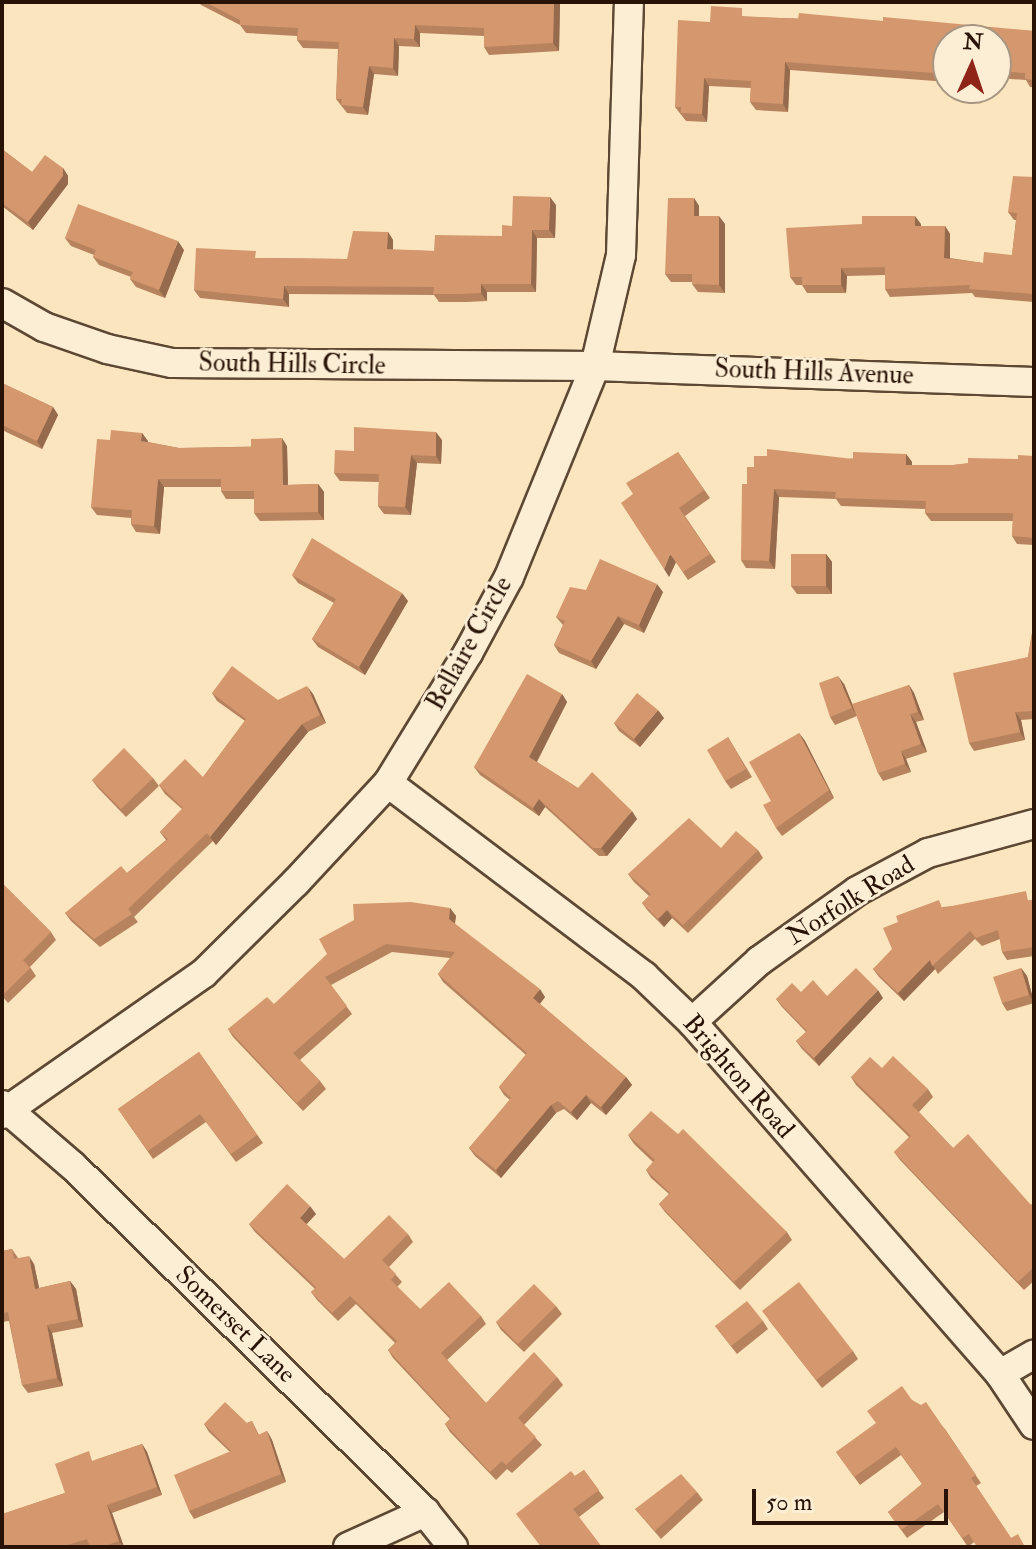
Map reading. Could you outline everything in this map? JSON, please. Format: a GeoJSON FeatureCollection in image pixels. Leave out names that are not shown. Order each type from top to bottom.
{"type":"FeatureCollection","features":[{"type":"Feature","properties":{"kind":"street","name":"Bellaire Circle"},"geometry":{"type":"LineString","coordinates":[[4,1110],[204,973],[388,783],[509,577],[595,366],[621,255],[629,2]]}},
{"type":"Feature","properties":{"kind":"street","name":"South Hills Circle"},"geometry":{"type":"LineString","coordinates":[[2,303],[56,331],[172,363],[595,366]]}},
{"type":"Feature","properties":{"kind":"street","name":"South Hills Avenue"},"geometry":{"type":"LineString","coordinates":[[595,366],[1034,382]]}},
{"type":"Feature","properties":{"kind":"street","name":"Brighton Road"},"geometry":{"type":"LineString","coordinates":[[388,783],[608,948],[692,1022],[1000,1374],[1034,1425]]}},
{"type":"Feature","properties":{"kind":"street","name":"Norfolk Road"},"geometry":{"type":"LineString","coordinates":[[692,1022],[759,961],[857,891],[928,853],[1034,824]]}},
{"type":"Feature","properties":{"kind":"street","name":"Somerset Lane"},"geometry":{"type":"LineString","coordinates":[[4,1110],[73,1166],[425,1512],[453,1547]]}},
{"type":"Feature","properties":{"kind":"street"},"geometry":{"type":"LineString","coordinates":[[1000,1374],[1034,1354]]}},
{"type":"Feature","properties":{"kind":"street"},"geometry":{"type":"LineString","coordinates":[[348,1547],[425,1512]]}},
{"type":"Feature","properties":{"kind":"building"},"geometry":{"type":"Polygon","coordinates":[[[205,2],[554,2],[553,43],[484,47],[484,28],[415,25],[414,39],[394,38],[393,68],[369,66],[363,107],[341,105],[342,99],[336,99],[339,42],[297,40],[298,28],[240,25],[240,20],[205,2]]]}},
{"type":"Feature","properties":{"kind":"building"},"geometry":{"type":"Polygon","coordinates":[[[711,6],[742,8],[742,16],[798,19],[799,13],[958,24],[932,24],[932,73],[785,62],[783,104],[750,102],[751,81],[704,78],[702,114],[681,113],[681,107],[675,107],[678,20],[710,22],[711,6]]]}},
{"type":"Feature","properties":{"kind":"building"},"geometry":{"type":"Polygon","coordinates":[[[1012,29],[1034,31],[1034,80],[1025,79],[1025,73],[1012,72],[1012,29]]]}},
{"type":"Feature","properties":{"kind":"building"},"geometry":{"type":"Polygon","coordinates":[[[2,149],[32,172],[45,155],[63,168],[63,176],[28,222],[2,203],[2,149]]]}},
{"type":"Feature","properties":{"kind":"building"},"geometry":{"type":"Polygon","coordinates":[[[1013,176],[1034,177],[1034,294],[969,289],[970,285],[885,289],[885,267],[841,268],[841,285],[802,285],[802,277],[790,277],[786,228],[862,224],[862,216],[915,216],[915,226],[945,226],[944,258],[983,263],[984,252],[1012,255],[1017,213],[1008,212],[1013,176]]]}},
{"type":"Feature","properties":{"kind":"building"},"geometry":{"type":"Polygon","coordinates":[[[513,196],[550,197],[549,230],[532,230],[531,284],[481,284],[481,293],[460,294],[433,294],[434,287],[284,286],[283,299],[194,290],[196,248],[256,251],[255,258],[347,259],[353,231],[388,232],[387,249],[434,251],[435,235],[502,236],[502,225],[512,226],[513,196]]]}},
{"type":"Feature","properties":{"kind":"building"},"geometry":{"type":"Polygon","coordinates":[[[668,198],[694,198],[694,216],[719,216],[719,285],[692,284],[692,274],[665,274],[668,198]]]}},
{"type":"Feature","properties":{"kind":"building"},"geometry":{"type":"Polygon","coordinates":[[[78,204],[178,241],[159,290],[130,279],[133,272],[93,257],[96,250],[65,238],[78,204]]]}},
{"type":"Feature","properties":{"kind":"building"},"geometry":{"type":"Polygon","coordinates":[[[2,383],[53,407],[37,441],[2,425],[2,383]]]}},
{"type":"Feature","properties":{"kind":"building"},"geometry":{"type":"Polygon","coordinates":[[[354,427],[436,432],[436,456],[411,455],[405,507],[378,506],[379,474],[334,473],[335,450],[354,451],[354,427]]]}},
{"type":"Feature","properties":{"kind":"building"},"geometry":{"type":"Polygon","coordinates":[[[111,430],[142,433],[141,441],[179,448],[251,447],[251,439],[282,438],[283,485],[318,484],[318,512],[254,513],[254,491],[221,491],[221,479],[158,479],[154,526],[131,524],[132,510],[91,507],[97,439],[110,440],[111,430]]]}},
{"type":"Feature","properties":{"kind":"building"},"geometry":{"type":"Polygon","coordinates":[[[767,449],[853,459],[853,452],[906,454],[906,465],[953,465],[968,463],[968,458],[1018,459],[1018,455],[1034,456],[1034,538],[1012,536],[1013,513],[925,513],[926,501],[835,498],[836,492],[774,489],[769,561],[741,560],[742,484],[747,484],[747,467],[754,467],[754,456],[767,456],[767,449]]]}},
{"type":"Feature","properties":{"kind":"building"},"geometry":{"type":"Polygon","coordinates":[[[678,452],[704,490],[679,508],[710,554],[683,572],[670,554],[664,569],[621,503],[633,494],[626,483],[678,452]]]}},
{"type":"Feature","properties":{"kind":"building"},"geometry":{"type":"Polygon","coordinates":[[[312,538],[402,593],[359,667],[312,639],[336,599],[292,575],[312,538]]]}},
{"type":"Feature","properties":{"kind":"building"},"geometry":{"type":"Polygon","coordinates":[[[791,554],[826,554],[826,586],[791,586],[791,554]]]}},
{"type":"Feature","properties":{"kind":"building"},"geometry":{"type":"Polygon","coordinates":[[[600,559],[657,584],[639,625],[618,616],[591,661],[554,645],[565,621],[556,617],[570,587],[586,590],[600,559]]]}},
{"type":"Feature","properties":{"kind":"building"},"geometry":{"type":"Polygon","coordinates":[[[1034,621],[1034,711],[1015,712],[1020,732],[969,743],[953,673],[1028,657],[1034,621]]]}},
{"type":"Feature","properties":{"kind":"building"},"geometry":{"type":"Polygon","coordinates":[[[232,666],[278,700],[307,686],[320,715],[302,724],[210,837],[207,833],[128,909],[132,914],[94,939],[65,913],[121,866],[127,873],[168,839],[160,832],[183,808],[159,785],[185,759],[203,777],[246,719],[212,693],[232,666]]]}},
{"type":"Feature","properties":{"kind":"building"},"geometry":{"type":"Polygon","coordinates":[[[527,674],[562,694],[529,757],[578,788],[592,772],[632,811],[601,848],[593,848],[539,799],[533,808],[474,767],[527,674]]]}},
{"type":"Feature","properties":{"kind":"building"},"geometry":{"type":"Polygon","coordinates":[[[838,676],[852,708],[830,717],[819,683],[838,676]]]}},
{"type":"Feature","properties":{"kind":"building"},"geometry":{"type":"Polygon","coordinates":[[[909,685],[918,712],[910,714],[921,744],[901,751],[905,764],[878,773],[852,704],[909,685]]]}},
{"type":"Feature","properties":{"kind":"building"},"geometry":{"type":"Polygon","coordinates":[[[637,693],[658,710],[634,739],[614,723],[637,693]]]}},
{"type":"Feature","properties":{"kind":"building"},"geometry":{"type":"Polygon","coordinates":[[[799,733],[829,790],[776,828],[763,805],[771,801],[749,762],[799,733]]]}},
{"type":"Feature","properties":{"kind":"building"},"geometry":{"type":"Polygon","coordinates":[[[728,737],[746,769],[725,781],[707,750],[728,737]]]}},
{"type":"Feature","properties":{"kind":"building"},"geometry":{"type":"Polygon","coordinates":[[[124,748],[153,778],[121,809],[92,780],[124,748]]]}},
{"type":"Feature","properties":{"kind":"building"},"geometry":{"type":"Polygon","coordinates":[[[689,818],[721,848],[736,831],[758,850],[683,925],[667,910],[658,919],[642,903],[651,894],[628,874],[689,818]]]}},
{"type":"Feature","properties":{"kind":"building"},"geometry":{"type":"Polygon","coordinates":[[[2,883],[51,932],[23,960],[30,968],[3,995],[2,883]]]}},
{"type":"Feature","properties":{"kind":"building"},"geometry":{"type":"Polygon","coordinates":[[[1026,891],[1028,901],[1034,900],[1034,947],[1002,952],[998,930],[976,938],[970,931],[932,966],[930,960],[898,993],[873,969],[892,949],[883,928],[898,922],[896,916],[939,900],[942,908],[1026,891]]]}},
{"type":"Feature","properties":{"kind":"building"},"geometry":{"type":"Polygon","coordinates":[[[411,902],[450,908],[449,919],[540,989],[533,998],[626,1077],[601,1107],[586,1095],[571,1112],[558,1101],[551,1105],[496,1170],[469,1148],[511,1098],[499,1087],[527,1053],[438,974],[455,952],[386,944],[325,977],[347,1006],[293,1053],[320,1081],[297,1103],[228,1029],[267,997],[274,1004],[327,954],[319,939],[354,920],[353,904],[411,902]]]}},
{"type":"Feature","properties":{"kind":"building"},"geometry":{"type":"Polygon","coordinates":[[[856,968],[878,990],[814,1058],[796,1041],[807,1031],[776,999],[792,983],[801,992],[813,980],[827,996],[856,968]]]}},
{"type":"Feature","properties":{"kind":"building"},"geometry":{"type":"Polygon","coordinates":[[[1021,968],[1029,995],[1002,1003],[993,977],[1021,968]]]}},
{"type":"Feature","properties":{"kind":"building"},"geometry":{"type":"Polygon","coordinates":[[[199,1052],[257,1135],[231,1154],[200,1114],[148,1151],[118,1109],[199,1052]]]}},
{"type":"Feature","properties":{"kind":"building"},"geometry":{"type":"Polygon","coordinates":[[[893,1056],[928,1089],[912,1105],[953,1148],[968,1134],[1031,1205],[1034,1202],[1034,1267],[1018,1282],[894,1152],[911,1136],[851,1077],[870,1057],[882,1068],[893,1056]]]}},
{"type":"Feature","properties":{"kind":"building"},"geometry":{"type":"Polygon","coordinates":[[[651,1111],[678,1134],[683,1129],[787,1232],[734,1282],[659,1204],[670,1193],[646,1170],[655,1160],[628,1135],[651,1111]]]}},
{"type":"Feature","properties":{"kind":"building"},"geometry":{"type":"Polygon","coordinates":[[[287,1184],[310,1206],[300,1218],[344,1259],[389,1215],[408,1234],[382,1260],[396,1274],[391,1280],[420,1309],[449,1282],[481,1316],[441,1353],[486,1403],[534,1352],[557,1377],[518,1418],[536,1437],[506,1465],[502,1461],[490,1472],[445,1424],[451,1418],[388,1350],[397,1341],[350,1296],[332,1313],[311,1292],[316,1287],[249,1224],[287,1184]]]}},
{"type":"Feature","properties":{"kind":"building"},"geometry":{"type":"Polygon","coordinates":[[[12,1249],[14,1259],[29,1256],[35,1289],[70,1281],[78,1319],[47,1325],[57,1378],[22,1385],[8,1312],[2,1313],[2,1251],[12,1249]]]}},
{"type":"Feature","properties":{"kind":"building"},"geometry":{"type":"Polygon","coordinates":[[[799,1282],[853,1351],[816,1380],[762,1311],[799,1282]]]}},
{"type":"Feature","properties":{"kind":"building"},"geometry":{"type":"Polygon","coordinates":[[[534,1284],[556,1306],[518,1344],[496,1322],[534,1284]]]}},
{"type":"Feature","properties":{"kind":"building"},"geometry":{"type":"Polygon","coordinates":[[[747,1301],[763,1321],[731,1346],[715,1326],[747,1301]]]}},
{"type":"Feature","properties":{"kind":"building"},"geometry":{"type":"Polygon","coordinates":[[[902,1386],[912,1400],[921,1405],[926,1402],[976,1475],[971,1478],[1011,1538],[1018,1534],[1025,1547],[977,1547],[969,1534],[962,1538],[938,1504],[901,1530],[888,1512],[922,1484],[896,1447],[854,1477],[836,1452],[876,1423],[867,1411],[902,1386]]]}},
{"type":"Feature","properties":{"kind":"building"},"geometry":{"type":"Polygon","coordinates":[[[225,1402],[247,1423],[252,1421],[258,1435],[267,1431],[281,1474],[189,1511],[174,1475],[231,1451],[204,1424],[225,1402]]]}},
{"type":"Feature","properties":{"kind":"building"},"geometry":{"type":"Polygon","coordinates":[[[142,1444],[157,1487],[107,1505],[119,1541],[102,1547],[90,1547],[87,1539],[61,1547],[2,1547],[2,1514],[65,1493],[55,1464],[89,1451],[92,1461],[142,1444]]]}},
{"type":"Feature","properties":{"kind":"building"},"geometry":{"type":"Polygon","coordinates":[[[584,1470],[599,1490],[573,1509],[602,1547],[541,1547],[516,1514],[571,1471],[575,1476],[584,1470]]]}},
{"type":"Feature","properties":{"kind":"building"},"geometry":{"type":"Polygon","coordinates":[[[681,1474],[697,1492],[655,1531],[635,1509],[681,1474]]]}}]}
